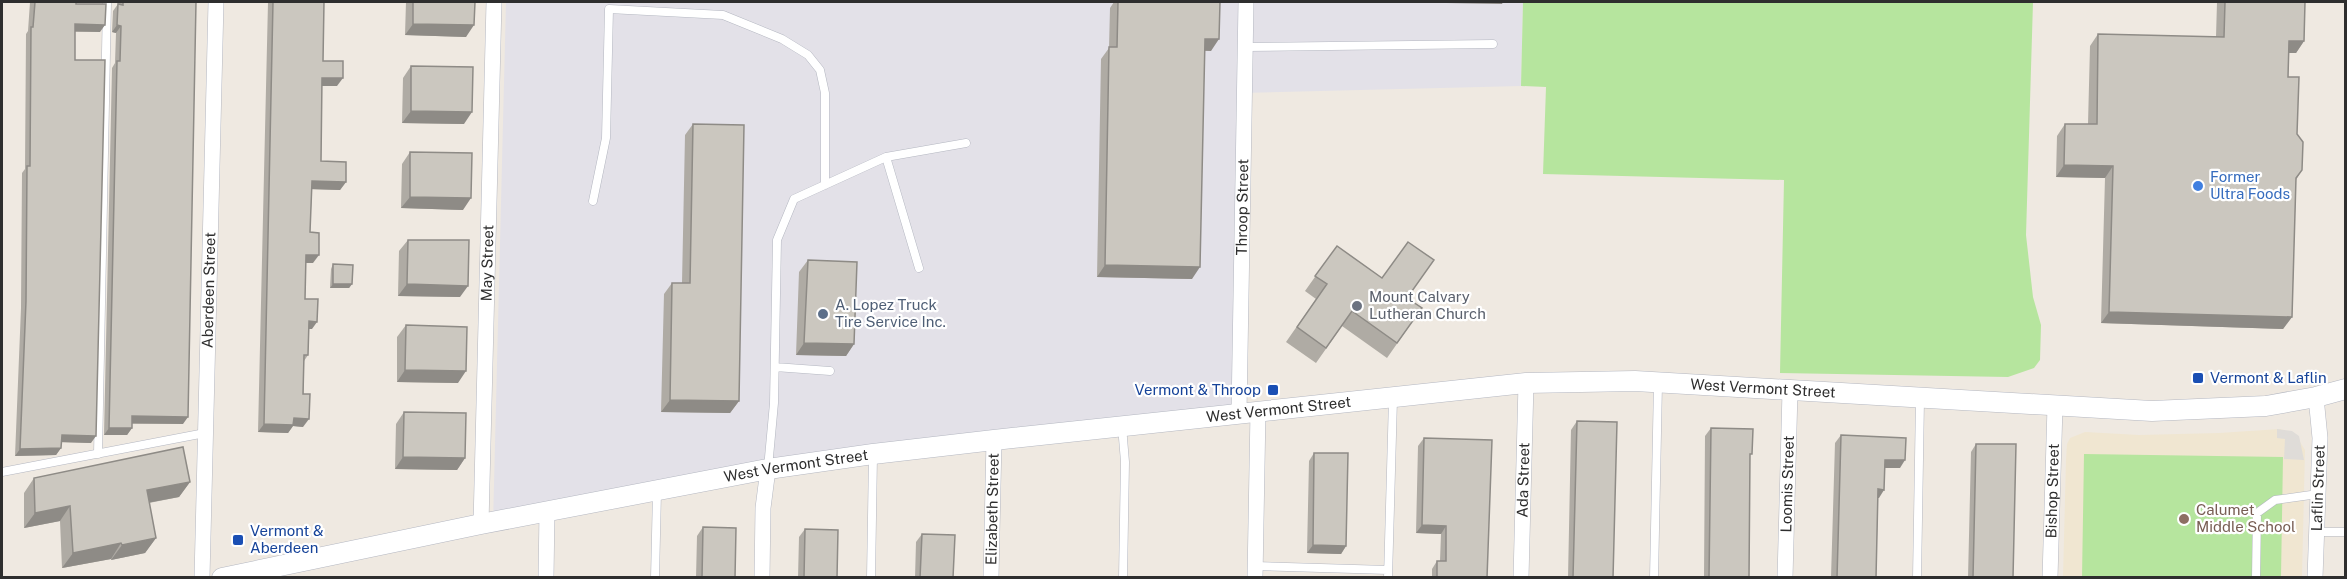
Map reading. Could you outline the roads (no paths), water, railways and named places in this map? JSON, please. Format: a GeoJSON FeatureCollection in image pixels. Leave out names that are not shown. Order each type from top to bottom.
{"type":"FeatureCollection","features":[{"type":"Feature","properties":{"kind":"street","name":"Aberdeen Street"},"geometry":{"type":"LineString","coordinates":[[202,578],[216,2]]}},
{"type":"Feature","properties":{"kind":"street","name":"May Street"},"geometry":{"type":"LineString","coordinates":[[481,524],[494,2]]}},
{"type":"Feature","properties":{"kind":"street","name":"Throop Street"},"geometry":{"type":"LineString","coordinates":[[1246,2],[1249,412],[1255,572]]}},
{"type":"Feature","properties":{"kind":"street","name":"West Vermont Street"},"geometry":{"type":"LineString","coordinates":[[222,578],[481,524],[768,469],[994,440],[1526,383],[1635,381],[2151,411],[2266,405],[2316,398],[2346,389]]}},
{"type":"Feature","properties":{"kind":"street","name":"Ada Street"},"geometry":{"type":"LineString","coordinates":[[1521,578],[1526,383]]}},
{"type":"Feature","properties":{"kind":"street","name":"Loomis Street"},"geometry":{"type":"LineString","coordinates":[[1785,578],[1790,391]]}},
{"type":"Feature","properties":{"kind":"street","name":"Laflin Street"},"geometry":{"type":"LineString","coordinates":[[2315,578],[2320,438],[2316,398]]}},
{"type":"Feature","properties":{"kind":"street","name":"Bishop Street"},"geometry":{"type":"LineString","coordinates":[[2050,578],[2055,406]]}},
{"type":"Feature","properties":{"kind":"street","name":"Elizabeth Street"},"geometry":{"type":"LineString","coordinates":[[991,578],[994,440]]}},
{"type":"Feature","properties":{"kind":"street"},"geometry":{"type":"LineString","coordinates":[[762,578],[764,508],[768,469]]}},
{"type":"Feature","properties":{"kind":"street"},"geometry":{"type":"LineString","coordinates":[[546,578],[547,511]]}},
{"type":"Feature","properties":{"kind":"lane"},"geometry":{"type":"LineString","coordinates":[[98,454],[107,2]]}},
{"type":"Feature","properties":{"kind":"lane"},"geometry":{"type":"LineString","coordinates":[[593,201],[606,138],[609,9],[723,15],[782,39],[808,55],[820,70],[825,93],[825,185]]}},
{"type":"Feature","properties":{"kind":"lane"},"geometry":{"type":"LineString","coordinates":[[1245,47],[1493,44]]}},
{"type":"Feature","properties":{"kind":"lane"},"geometry":{"type":"LineString","coordinates":[[768,469],[775,367],[777,240],[794,200],[886,157],[966,143]]}},
{"type":"Feature","properties":{"kind":"lane"},"geometry":{"type":"LineString","coordinates":[[886,157],[919,268]]}},
{"type":"Feature","properties":{"kind":"lane"},"geometry":{"type":"LineString","coordinates":[[775,367],[830,371]]}},
{"type":"Feature","properties":{"kind":"lane"},"geometry":{"type":"LineString","coordinates":[[1654,578],[1658,383]]}},
{"type":"Feature","properties":{"kind":"lane"},"geometry":{"type":"LineString","coordinates":[[1255,572],[1388,574],[1393,396]]}},
{"type":"Feature","properties":{"kind":"lane"},"geometry":{"type":"LineString","coordinates":[[1917,578],[1920,398]]}},
{"type":"Feature","properties":{"kind":"lane"},"geometry":{"type":"LineString","coordinates":[[1122,426],[1125,462],[1123,578]]}},
{"type":"Feature","properties":{"kind":"lane"},"geometry":{"type":"LineString","coordinates":[[2,472],[205,433]]}},
{"type":"Feature","properties":{"kind":"lane"},"geometry":{"type":"LineString","coordinates":[[871,578],[873,454]]}},
{"type":"Feature","properties":{"kind":"lane"},"geometry":{"type":"LineString","coordinates":[[655,578],[657,490]]}},
{"type":"Feature","properties":{"kind":"lane"},"geometry":{"type":"LineString","coordinates":[[2256,578],[2257,513],[2275,500],[2318,494]]}},
{"type":"Feature","properties":{"kind":"lane"},"geometry":{"type":"LineString","coordinates":[[2316,532],[2346,532]]}},
{"type":"Feature","properties":{"kind":"place","name":"Former Ultra Foods"},"geometry":{"type":"Point","coordinates":[2198,186]}},
{"type":"Feature","properties":{"kind":"place","name":"Mount Calvary Lutheran Church"},"geometry":{"type":"Point","coordinates":[1357,306]}},
{"type":"Feature","properties":{"kind":"place","name":"A. Lopez Truck Tire Service Inc."},"geometry":{"type":"Point","coordinates":[823,314]}},
{"type":"Feature","properties":{"kind":"place","name":"Vermont & Laflin"},"geometry":{"type":"Point","coordinates":[2198,378]}},
{"type":"Feature","properties":{"kind":"place","name":"Vermont & Throop"},"geometry":{"type":"Point","coordinates":[1273,390]}},
{"type":"Feature","properties":{"kind":"place","name":"Calumet Middle School"},"geometry":{"type":"Point","coordinates":[2184,519]}},
{"type":"Feature","properties":{"kind":"place","name":"Vermont & Aberdeen"},"geometry":{"type":"Point","coordinates":[238,540]}}]}
